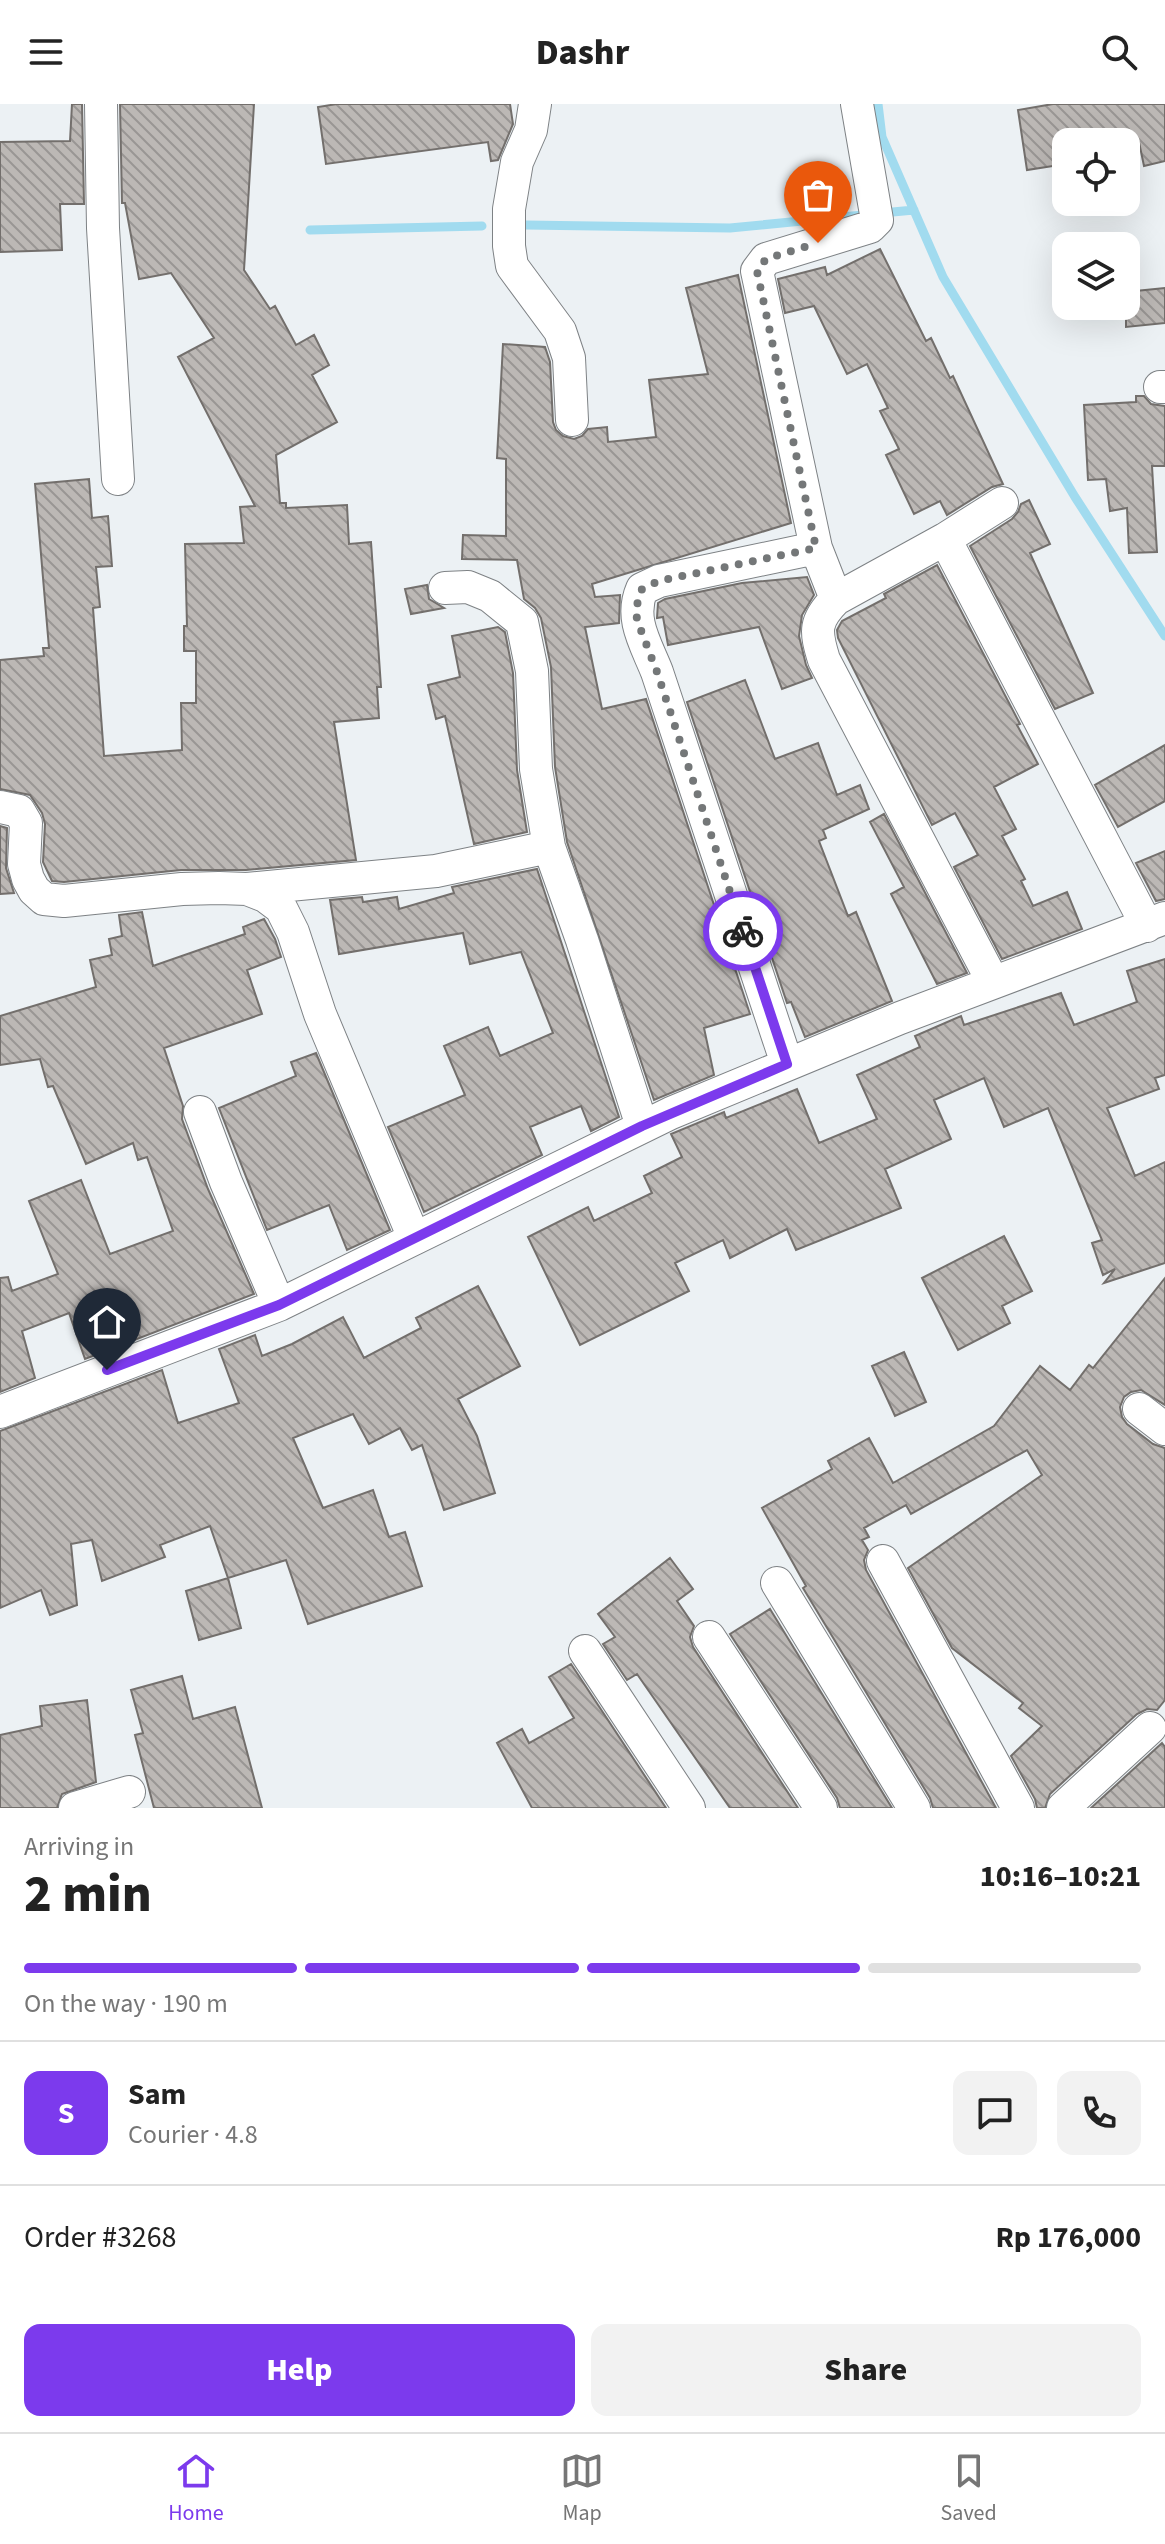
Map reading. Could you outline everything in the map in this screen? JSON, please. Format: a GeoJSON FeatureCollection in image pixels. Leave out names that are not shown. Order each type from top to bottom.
{"type":"FeatureCollection","features":[{"type":"Feature","properties":{"kind":"street"},"geometry":{"type":"LineString","coordinates":[[101,104],[103,228],[118,479]]}},
{"type":"Feature","properties":{"kind":"street"},"geometry":{"type":"LineString","coordinates":[[535,104],[531,130],[517,162],[509,209],[509,246],[512,266],[560,331],[569,358],[572,420]]}},
{"type":"Feature","properties":{"kind":"street"},"geometry":{"type":"LineString","coordinates":[[836,599],[816,548],[757,271],[766,259],[870,227],[877,220],[857,104]]}},
{"type":"Feature","properties":{"kind":"street"},"geometry":{"type":"LineString","coordinates":[[993,982],[824,660],[818,641],[818,621],[836,599],[945,539],[1002,503]]}},
{"type":"Feature","properties":{"kind":"street"},"geometry":{"type":"LineString","coordinates":[[0,1412],[279,1305],[642,1126],[787,1064],[993,982],[1156,922],[945,539]]}},
{"type":"Feature","properties":{"kind":"street"},"geometry":{"type":"LineString","coordinates":[[787,1064],[637,620],[636,608],[642,589],[659,581],[816,548]]}},
{"type":"Feature","properties":{"kind":"street"},"geometry":{"type":"LineString","coordinates":[[445,588],[468,587],[490,596],[522,622],[532,671],[536,769],[549,847],[642,1126]]}},
{"type":"Feature","properties":{"kind":"street"},"geometry":{"type":"LineString","coordinates":[[0,807],[19,811],[26,823],[24,864],[34,890],[44,899],[64,901],[182,889],[247,889],[436,871],[549,847]]}},
{"type":"Feature","properties":{"kind":"street"},"geometry":{"type":"LineString","coordinates":[[247,889],[265,896],[281,908],[293,932],[320,1014],[414,1238]]}},
{"type":"Feature","properties":{"kind":"street"},"geometry":{"type":"LineString","coordinates":[[200,1112],[226,1182],[279,1305]]}},
{"type":"Feature","properties":{"kind":"street"},"geometry":{"type":"LineString","coordinates":[[1139,1409],[1165,1429]]}},
{"type":"Feature","properties":{"kind":"street"},"geometry":{"type":"LineString","coordinates":[[883,1561],[1018,1808]]}},
{"type":"Feature","properties":{"kind":"street"},"geometry":{"type":"LineString","coordinates":[[777,1583],[914,1808]]}},
{"type":"Feature","properties":{"kind":"street"},"geometry":{"type":"LineString","coordinates":[[709,1637],[821,1808]]}},
{"type":"Feature","properties":{"kind":"street"},"geometry":{"type":"LineString","coordinates":[[585,1651],[689,1808]]}},
{"type":"Feature","properties":{"kind":"street"},"geometry":{"type":"LineString","coordinates":[[1063,1808],[1150,1728]]}},
{"type":"Feature","properties":{"kind":"street"},"geometry":{"type":"LineString","coordinates":[[75,1808],[129,1792]]}},
{"type":"Feature","properties":{"kind":"building"},"geometry":{"type":"Polygon","coordinates":[[[72,104],[82,104],[84,204],[60,204],[62,250],[0,252],[0,142],[70,141],[72,104]]]}},
{"type":"Feature","properties":{"kind":"building"},"geometry":{"type":"Polygon","coordinates":[[[120,104],[254,104],[244,270],[270,309],[275,306],[296,345],[314,335],[329,365],[312,375],[337,422],[276,455],[280,503],[286,503],[286,508],[347,505],[349,544],[371,542],[381,687],[377,687],[379,718],[334,722],[356,860],[52,881],[43,862],[45,824],[42,813],[30,795],[0,789],[0,660],[44,656],[43,648],[49,648],[35,484],[89,479],[92,518],[108,516],[112,566],[96,567],[100,607],[93,608],[104,756],[182,750],[181,703],[196,703],[196,651],[184,651],[184,626],[187,626],[185,544],[244,543],[240,507],[255,506],[178,357],[214,338],[171,273],[139,279],[125,203],[122,203],[120,104]]]}},
{"type":"Feature","properties":{"kind":"building"},"geometry":{"type":"Polygon","coordinates":[[[337,104],[510,104],[513,124],[498,160],[491,161],[488,142],[326,164],[318,107],[337,104]]]}},
{"type":"Feature","properties":{"kind":"building"},"geometry":{"type":"Polygon","coordinates":[[[1053,104],[1165,104],[1165,161],[1144,166],[1140,128],[1052,128],[1052,166],[1027,170],[1018,110],[1053,104]]]}},
{"type":"Feature","properties":{"kind":"building"},"geometry":{"type":"Polygon","coordinates":[[[880,249],[926,341],[931,338],[950,378],[953,376],[1003,484],[992,487],[947,515],[940,501],[914,514],[886,455],[899,449],[880,411],[888,408],[867,364],[847,374],[814,306],[785,313],[778,279],[825,267],[827,275],[880,249]]]}},
{"type":"Feature","properties":{"kind":"building"},"geometry":{"type":"Polygon","coordinates":[[[738,275],[791,523],[592,584],[595,597],[620,595],[619,623],[585,627],[602,709],[646,699],[750,1014],[704,1028],[714,1075],[654,1100],[567,842],[555,767],[551,667],[541,618],[524,599],[517,560],[462,559],[463,535],[506,536],[506,459],[497,458],[503,344],[545,347],[550,362],[553,422],[563,436],[574,439],[588,429],[607,427],[608,442],[656,437],[649,380],[708,374],[686,288],[738,275]]]}},
{"type":"Feature","properties":{"kind":"building"},"geometry":{"type":"Polygon","coordinates":[[[1165,288],[1165,323],[1126,327],[1126,320],[1140,320],[1140,291],[1165,288]]]}},
{"type":"Feature","properties":{"kind":"building"},"geometry":{"type":"Polygon","coordinates":[[[1136,396],[1144,396],[1151,404],[1165,406],[1165,466],[1152,466],[1157,552],[1129,553],[1127,508],[1110,511],[1106,479],[1088,480],[1084,405],[1136,402],[1136,396]]]}},
{"type":"Feature","properties":{"kind":"building"},"geometry":{"type":"Polygon","coordinates":[[[1029,500],[1050,544],[1030,553],[1093,693],[1055,709],[970,546],[1012,519],[1021,504],[1029,500]]]}},
{"type":"Feature","properties":{"kind":"building"},"geometry":{"type":"Polygon","coordinates":[[[937,565],[1038,764],[994,787],[1016,829],[1002,836],[1025,879],[1021,881],[1033,906],[1067,892],[1082,929],[1002,959],[954,867],[978,855],[955,813],[932,825],[838,638],[837,630],[842,621],[886,598],[884,594],[937,565]]]}},
{"type":"Feature","properties":{"kind":"building"},"geometry":{"type":"Polygon","coordinates":[[[807,577],[814,595],[802,615],[799,636],[812,678],[782,689],[759,627],[668,645],[663,617],[657,618],[658,603],[665,599],[742,583],[807,577]]]}},
{"type":"Feature","properties":{"kind":"building"},"geometry":{"type":"Polygon","coordinates":[[[427,585],[429,599],[444,608],[411,614],[405,589],[427,585]]]}},
{"type":"Feature","properties":{"kind":"building"},"geometry":{"type":"Polygon","coordinates":[[[498,627],[505,632],[513,673],[517,770],[527,832],[474,844],[445,716],[436,719],[428,685],[460,677],[452,636],[498,627]]]}},
{"type":"Feature","properties":{"kind":"building"},"geometry":{"type":"Polygon","coordinates":[[[745,680],[775,759],[818,743],[837,795],[860,785],[869,809],[823,830],[826,838],[819,841],[848,916],[856,912],[892,1001],[805,1037],[791,1002],[787,1003],[687,702],[745,680]]]}},
{"type":"Feature","properties":{"kind":"building"},"geometry":{"type":"Polygon","coordinates":[[[1165,745],[1165,801],[1118,827],[1095,785],[1165,745]]]}},
{"type":"Feature","properties":{"kind":"building"},"geometry":{"type":"Polygon","coordinates":[[[884,814],[967,973],[937,984],[891,894],[904,887],[870,822],[884,814]]]}},
{"type":"Feature","properties":{"kind":"building"},"geometry":{"type":"Polygon","coordinates":[[[0,826],[7,828],[6,868],[14,893],[0,894],[0,826]]]}},
{"type":"Feature","properties":{"kind":"building"},"geometry":{"type":"Polygon","coordinates":[[[1165,851],[1165,899],[1156,901],[1136,863],[1165,851]]]}},
{"type":"Feature","properties":{"kind":"building"},"geometry":{"type":"Polygon","coordinates":[[[537,869],[619,1117],[591,1131],[581,1106],[530,1127],[542,1155],[424,1212],[388,1127],[465,1095],[444,1046],[488,1027],[500,1056],[553,1033],[521,952],[470,964],[463,933],[339,954],[330,900],[362,897],[363,902],[397,897],[399,909],[454,893],[452,887],[537,869]]]}},
{"type":"Feature","properties":{"kind":"building"},"geometry":{"type":"Polygon","coordinates":[[[142,912],[153,966],[245,934],[243,927],[264,919],[281,957],[247,970],[262,1014],[164,1048],[183,1106],[182,1119],[208,1189],[254,1294],[85,1359],[69,1313],[22,1331],[35,1378],[0,1392],[0,1278],[8,1277],[12,1291],[58,1274],[29,1201],[81,1180],[110,1254],[173,1231],[147,1157],[138,1160],[133,1143],[86,1164],[53,1086],[48,1087],[40,1059],[0,1065],[0,1016],[96,987],[90,960],[112,955],[109,939],[122,936],[119,915],[142,912]]]}},
{"type":"Feature","properties":{"kind":"building"},"geometry":{"type":"Polygon","coordinates":[[[1165,959],[1165,1075],[1155,1078],[1159,1089],[1107,1108],[1135,1176],[1165,1162],[1165,1263],[1104,1283],[1115,1269],[1103,1275],[1092,1243],[1102,1240],[1048,1108],[1004,1127],[984,1078],[934,1100],[951,1139],[885,1169],[901,1208],[796,1250],[787,1229],[730,1258],[723,1240],[675,1263],[689,1291],[580,1345],[528,1237],[588,1207],[594,1221],[652,1193],[644,1176],[682,1157],[671,1134],[724,1112],[726,1118],[797,1089],[819,1143],[877,1119],[857,1075],[920,1047],[915,1036],[961,1016],[964,1025],[1061,993],[1074,1025],[1137,1002],[1127,971],[1165,959]]]}},
{"type":"Feature","properties":{"kind":"building"},"geometry":{"type":"Polygon","coordinates":[[[316,1053],[390,1230],[347,1250],[329,1205],[267,1230],[219,1108],[296,1076],[291,1062],[316,1053]]]}},
{"type":"Feature","properties":{"kind":"building"},"geometry":{"type":"Polygon","coordinates":[[[1004,1236],[1032,1291],[1002,1306],[1010,1323],[958,1350],[922,1278],[1004,1236]]]}},
{"type":"Feature","properties":{"kind":"building"},"geometry":{"type":"Polygon","coordinates":[[[1165,1278],[1165,1405],[1141,1390],[1124,1397],[1120,1407],[1127,1424],[1153,1444],[1165,1448],[1165,1700],[1157,1710],[1147,1709],[1137,1714],[1050,1794],[1045,1808],[1037,1808],[1011,1756],[1042,1726],[1019,1708],[1023,1703],[952,1648],[908,1568],[1042,1475],[1027,1450],[911,1514],[906,1505],[864,1528],[869,1537],[862,1540],[868,1550],[864,1560],[866,1570],[996,1808],[933,1808],[930,1798],[803,1588],[806,1586],[762,1508],[832,1469],[828,1461],[869,1438],[893,1483],[994,1426],[1040,1366],[1070,1390],[1089,1365],[1093,1368],[1165,1278]]]}},
{"type":"Feature","properties":{"kind":"building"},"geometry":{"type":"Polygon","coordinates":[[[478,1286],[520,1366],[458,1399],[477,1436],[495,1493],[444,1510],[422,1445],[412,1450],[400,1428],[369,1444],[353,1414],[293,1438],[323,1508],[373,1490],[389,1537],[405,1532],[422,1586],[308,1624],[286,1560],[228,1578],[210,1526],[160,1545],[165,1557],[102,1581],[92,1540],[71,1544],[77,1605],[50,1615],[41,1590],[0,1608],[0,1431],[162,1370],[178,1423],[239,1403],[219,1349],[255,1335],[262,1356],[343,1317],[364,1358],[421,1328],[416,1318],[478,1286]]]}},
{"type":"Feature","properties":{"kind":"building"},"geometry":{"type":"Polygon","coordinates":[[[904,1352],[926,1402],[895,1416],[872,1366],[904,1352]]]}},
{"type":"Feature","properties":{"kind":"building"},"geometry":{"type":"Polygon","coordinates":[[[670,1558],[693,1589],[677,1601],[694,1626],[690,1637],[693,1647],[798,1808],[730,1808],[637,1674],[627,1680],[603,1644],[615,1637],[598,1614],[670,1558]]]}},
{"type":"Feature","properties":{"kind":"building"},"geometry":{"type":"Polygon","coordinates":[[[228,1578],[241,1628],[199,1640],[186,1591],[228,1578]]]}},
{"type":"Feature","properties":{"kind":"building"},"geometry":{"type":"Polygon","coordinates":[[[770,1609],[892,1808],[840,1808],[837,1798],[730,1634],[770,1609]]]}},
{"type":"Feature","properties":{"kind":"building"},"geometry":{"type":"Polygon","coordinates":[[[571,1664],[666,1808],[532,1808],[497,1743],[522,1729],[529,1743],[574,1718],[549,1677],[571,1664]]]}},
{"type":"Feature","properties":{"kind":"building"},"geometry":{"type":"Polygon","coordinates":[[[182,1676],[193,1719],[235,1707],[262,1808],[154,1808],[135,1735],[143,1733],[131,1690],[182,1676]]]}},
{"type":"Feature","properties":{"kind":"building"},"geometry":{"type":"Polygon","coordinates":[[[87,1700],[96,1782],[62,1794],[57,1808],[0,1808],[0,1735],[42,1726],[40,1706],[87,1700]]]}},
{"type":"Feature","properties":{"kind":"building"},"geometry":{"type":"Polygon","coordinates":[[[1162,1743],[1165,1747],[1165,1808],[1091,1808],[1162,1743]]]}},
{"type":"Feature","properties":{"kind":"waterway"},"geometry":{"type":"LineString","coordinates":[[878,104],[882,137],[943,277],[1075,497],[1165,636]]}},
{"type":"Feature","properties":{"kind":"waterway"},"geometry":{"type":"LineString","coordinates":[[882,213],[914,210]]}},
{"type":"Feature","properties":{"kind":"waterway"},"geometry":{"type":"LineString","coordinates":[[526,225],[730,228],[863,215]]}},
{"type":"Feature","properties":{"kind":"waterway"},"geometry":{"type":"LineString","coordinates":[[310,230],[482,226]]}},
{"type":"Feature","properties":{"kind":"way so far"},"geometry":{"type":"LineString","coordinates":[[743,931],[637,620],[636,608],[642,589],[659,581],[816,548],[757,271],[766,259],[818,243]]}},
{"type":"Feature","properties":{"kind":"route"},"geometry":{"type":"LineString","coordinates":[[107,1370],[279,1305],[642,1126],[787,1064],[743,931]]}}]}
